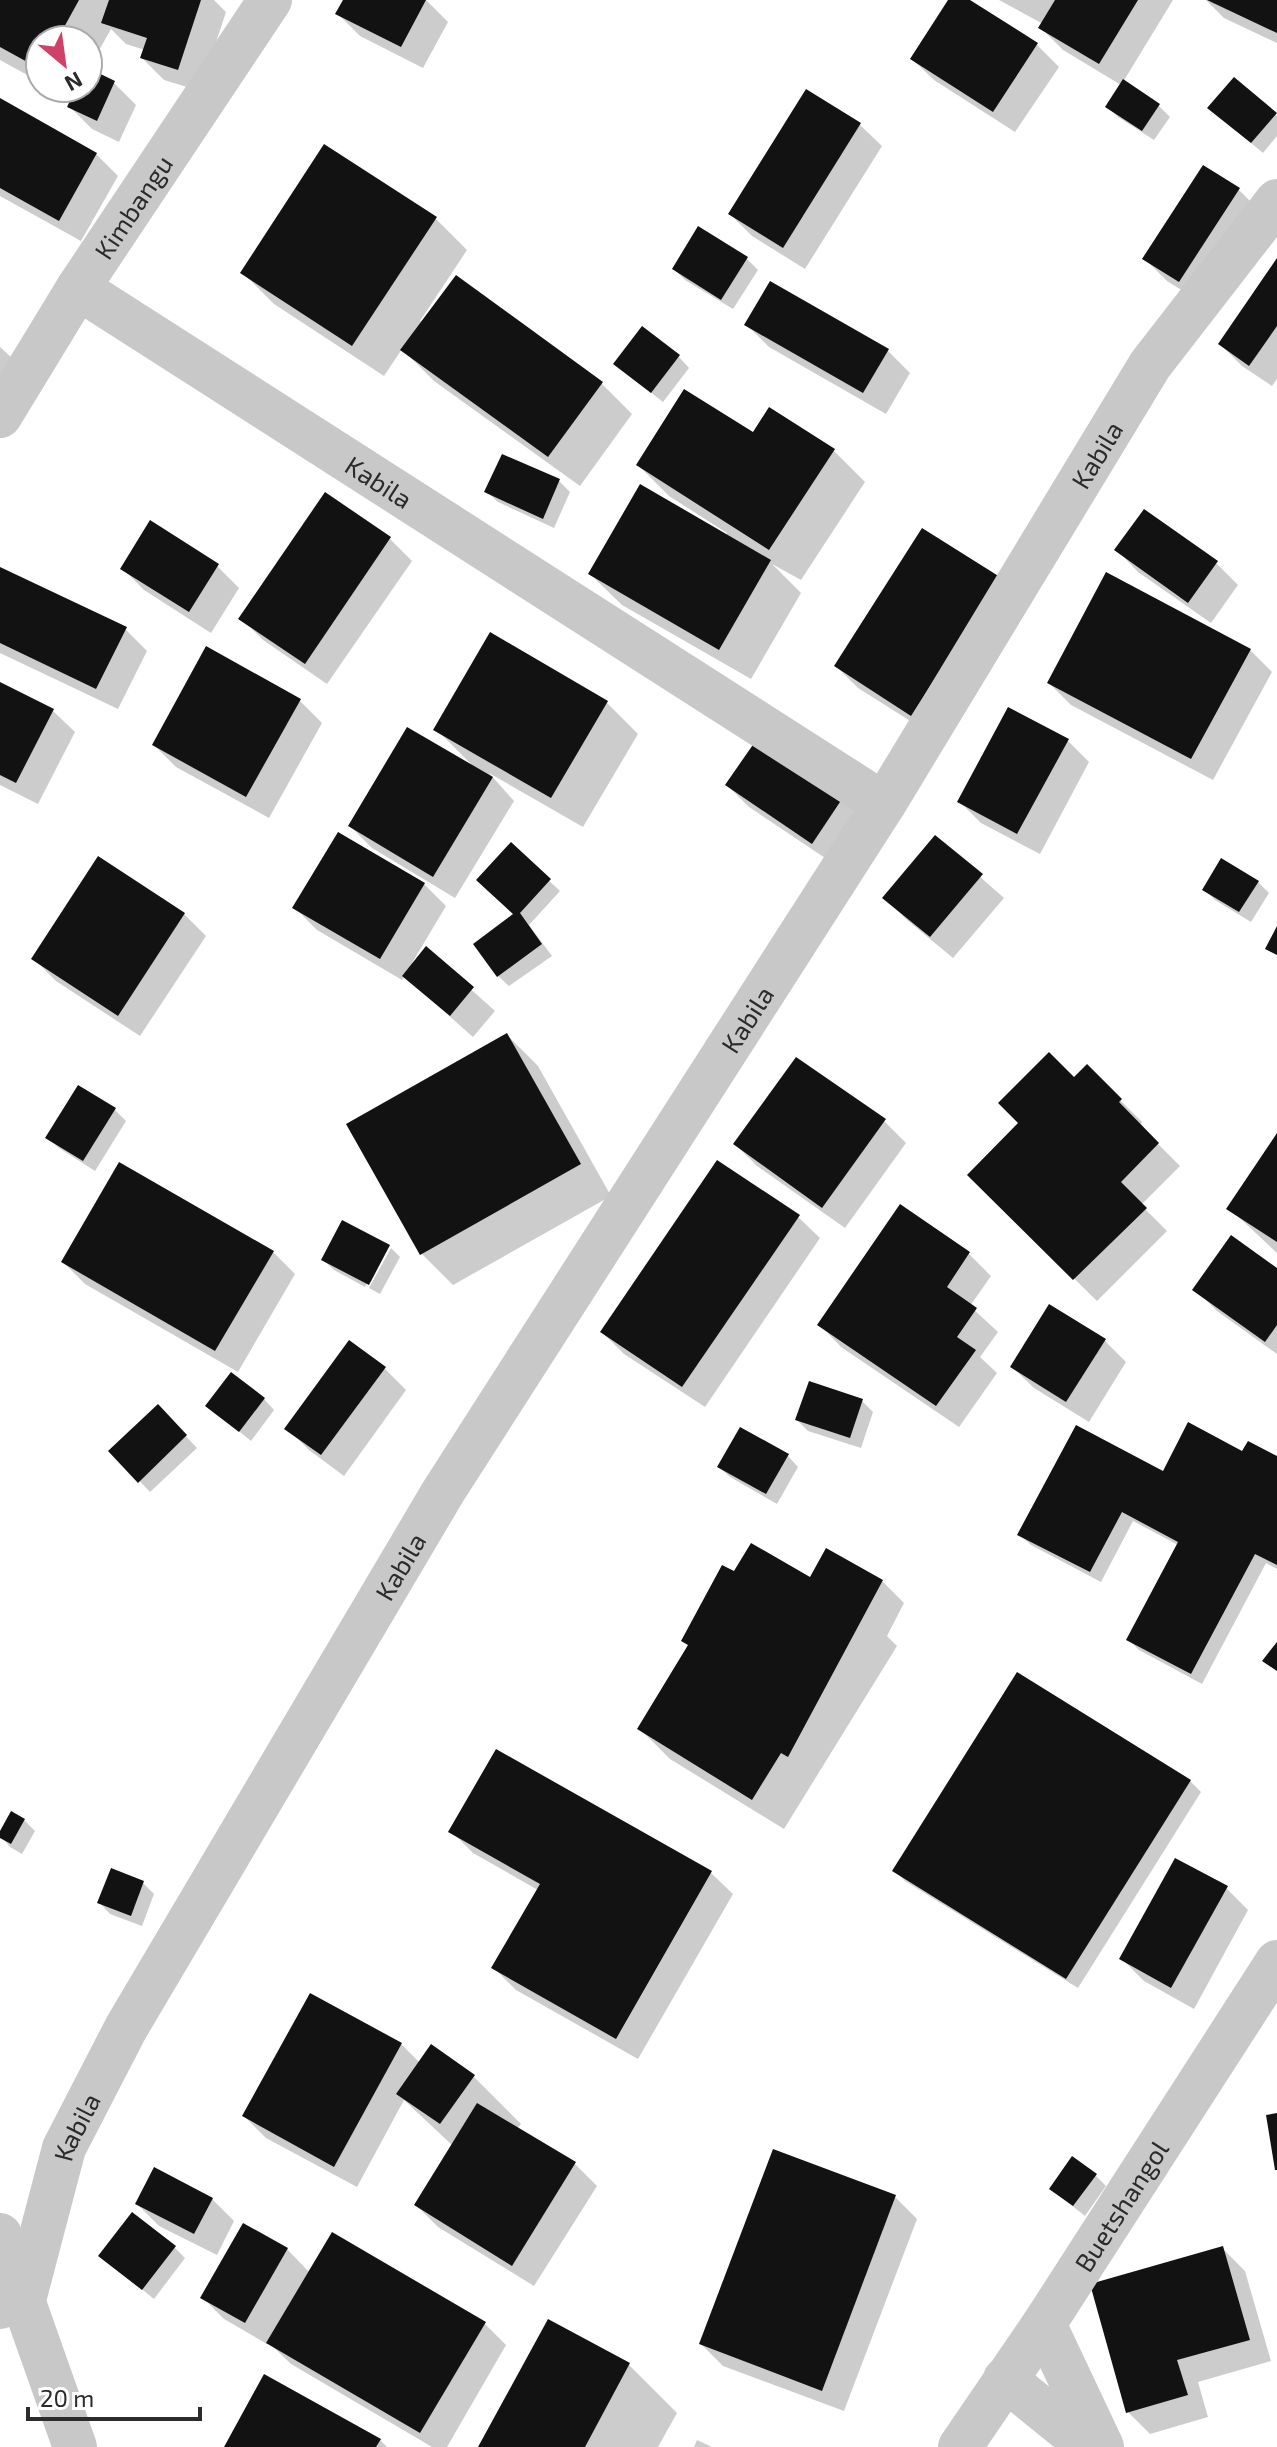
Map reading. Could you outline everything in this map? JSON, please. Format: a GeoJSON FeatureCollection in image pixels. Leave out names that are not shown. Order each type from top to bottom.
{"type":"FeatureCollection","features":[{"type":"Feature","properties":{"kind":"street","name":"Kimbangu"},"geometry":{"type":"LineString","coordinates":[[0,416],[78,288],[270,0]]}},
{"type":"Feature","properties":{"kind":"street","name":"Kabila"},"geometry":{"type":"LineString","coordinates":[[12,2303],[64,2148],[126,2028],[443,1492],[884,804],[1150,365],[1277,201]]}},
{"type":"Feature","properties":{"kind":"street","name":"Kabila"},"geometry":{"type":"LineString","coordinates":[[78,288],[884,804]]}},
{"type":"Feature","properties":{"kind":"street","name":"Buetshangol"},"geometry":{"type":"LineString","coordinates":[[960,2447],[1044,2324],[1277,1962]]}},
{"type":"Feature","properties":{"kind":"street"},"geometry":{"type":"LineString","coordinates":[[0,2235],[12,2303],[75,2447]]}},
{"type":"Feature","properties":{"kind":"street"},"geometry":{"type":"LineString","coordinates":[[1044,2324],[1102,2447]]}},
{"type":"Feature","properties":{"kind":"street"},"geometry":{"type":"LineString","coordinates":[[1005,2379],[1089,2447]]}},
{"type":"Feature","properties":{"kind":"building"},"geometry":{"type":"Polygon","coordinates":[[[0,0],[79,0],[66,24],[24,24],[24,60],[0,47],[0,0]]]}},
{"type":"Feature","properties":{"kind":"building"},"geometry":{"type":"Polygon","coordinates":[[[109,0],[201,0],[178,70],[140,58],[147,38],[101,23],[109,0]]]}},
{"type":"Feature","properties":{"kind":"building"},"geometry":{"type":"Polygon","coordinates":[[[343,0],[426,0],[401,47],[335,14],[343,0]]]}},
{"type":"Feature","properties":{"kind":"building"},"geometry":{"type":"Polygon","coordinates":[[[948,0],[970,0],[1038,43],[993,112],[910,59],[948,0]]]}},
{"type":"Feature","properties":{"kind":"building"},"geometry":{"type":"Polygon","coordinates":[[[1055,0],[1138,0],[1099,64],[1038,28],[1055,0]]]}},
{"type":"Feature","properties":{"kind":"building"},"geometry":{"type":"Polygon","coordinates":[[[1207,0],[1277,0],[1277,33],[1207,0]]]}},
{"type":"Feature","properties":{"kind":"building"},"geometry":{"type":"Polygon","coordinates":[[[104,76],[115,81],[97,121],[67,107],[68,104],[104,104],[104,76]]]}},
{"type":"Feature","properties":{"kind":"building"},"geometry":{"type":"Polygon","coordinates":[[[1234,77],[1277,113],[1251,143],[1207,108],[1234,77]]]}},
{"type":"Feature","properties":{"kind":"building"},"geometry":{"type":"Polygon","coordinates":[[[1123,79],[1160,104],[1142,131],[1105,107],[1123,79]]]}},
{"type":"Feature","properties":{"kind":"building"},"geometry":{"type":"Polygon","coordinates":[[[806,89],[861,123],[783,248],[728,214],[806,89]]]}},
{"type":"Feature","properties":{"kind":"building"},"geometry":{"type":"Polygon","coordinates":[[[0,98],[97,153],[59,221],[0,188],[0,98]]]}},
{"type":"Feature","properties":{"kind":"building"},"geometry":{"type":"Polygon","coordinates":[[[324,144],[437,217],[352,346],[240,273],[324,144]]]}},
{"type":"Feature","properties":{"kind":"building"},"geometry":{"type":"Polygon","coordinates":[[[1203,165],[1240,188],[1179,282],[1142,259],[1203,165]]]}},
{"type":"Feature","properties":{"kind":"building"},"geometry":{"type":"Polygon","coordinates":[[[698,226],[748,257],[721,300],[672,269],[698,226]]]}},
{"type":"Feature","properties":{"kind":"building"},"geometry":{"type":"Polygon","coordinates":[[[1277,258],[1277,326],[1249,366],[1218,344],[1277,258]]]}},
{"type":"Feature","properties":{"kind":"building"},"geometry":{"type":"Polygon","coordinates":[[[456,275],[603,382],[548,457],[400,350],[456,275]]]}},
{"type":"Feature","properties":{"kind":"building"},"geometry":{"type":"Polygon","coordinates":[[[770,281],[889,349],[863,393],[744,325],[770,281]]]}},
{"type":"Feature","properties":{"kind":"building"},"geometry":{"type":"Polygon","coordinates":[[[642,326],[680,355],[651,393],[613,364],[642,326]]]}},
{"type":"Feature","properties":{"kind":"building"},"geometry":{"type":"Polygon","coordinates":[[[684,389],[753,432],[769,407],[835,449],[769,550],[636,465],[684,389]]]}},
{"type":"Feature","properties":{"kind":"building"},"geometry":{"type":"Polygon","coordinates":[[[502,454],[560,479],[543,519],[484,492],[502,454]]]}},
{"type":"Feature","properties":{"kind":"building"},"geometry":{"type":"Polygon","coordinates":[[[640,484],[771,560],[719,650],[588,574],[640,484]]]}},
{"type":"Feature","properties":{"kind":"building"},"geometry":{"type":"Polygon","coordinates":[[[325,492],[391,537],[305,664],[238,619],[325,492]]]}},
{"type":"Feature","properties":{"kind":"building"},"geometry":{"type":"Polygon","coordinates":[[[1144,509],[1218,561],[1188,603],[1114,550],[1144,509]]]}},
{"type":"Feature","properties":{"kind":"building"},"geometry":{"type":"Polygon","coordinates":[[[150,520],[219,564],[189,612],[120,569],[150,520]]]}},
{"type":"Feature","properties":{"kind":"building"},"geometry":{"type":"Polygon","coordinates":[[[922,528],[1000,577],[911,716],[834,666],[922,528]]]}},
{"type":"Feature","properties":{"kind":"building"},"geometry":{"type":"Polygon","coordinates":[[[0,567],[127,627],[96,689],[0,643],[0,567]]]}},
{"type":"Feature","properties":{"kind":"building"},"geometry":{"type":"Polygon","coordinates":[[[1106,572],[1251,649],[1191,759],[1047,683],[1106,572]]]}},
{"type":"Feature","properties":{"kind":"building"},"geometry":{"type":"Polygon","coordinates":[[[490,632],[608,701],[551,798],[433,730],[490,632]]]}},
{"type":"Feature","properties":{"kind":"building"},"geometry":{"type":"Polygon","coordinates":[[[206,646],[301,699],[246,797],[152,745],[206,646]]]}},
{"type":"Feature","properties":{"kind":"building"},"geometry":{"type":"Polygon","coordinates":[[[0,682],[54,709],[16,783],[0,775],[0,682]]]}},
{"type":"Feature","properties":{"kind":"building"},"geometry":{"type":"Polygon","coordinates":[[[1008,707],[1069,739],[1017,834],[957,802],[1008,707]]]}},
{"type":"Feature","properties":{"kind":"building"},"geometry":{"type":"Polygon","coordinates":[[[407,727],[493,777],[433,877],[348,826],[407,727]]]}},
{"type":"Feature","properties":{"kind":"building"},"geometry":{"type":"Polygon","coordinates":[[[759,736],[846,793],[812,844],[725,785],[759,736]]]}},
{"type":"Feature","properties":{"kind":"building"},"geometry":{"type":"Polygon","coordinates":[[[338,832],[425,883],[380,959],[292,908],[338,832]]]}},
{"type":"Feature","properties":{"kind":"building"},"geometry":{"type":"Polygon","coordinates":[[[935,835],[983,874],[930,937],[882,898],[935,835]]]}},
{"type":"Feature","properties":{"kind":"building"},"geometry":{"type":"Polygon","coordinates":[[[511,842],[551,879],[520,913],[542,944],[497,977],[473,944],[513,914],[476,880],[511,842]]]}},
{"type":"Feature","properties":{"kind":"building"},"geometry":{"type":"Polygon","coordinates":[[[98,856],[185,913],[118,1016],[31,959],[98,856]]]}},
{"type":"Feature","properties":{"kind":"building"},"geometry":{"type":"Polygon","coordinates":[[[1221,858],[1259,881],[1239,912],[1202,890],[1221,858]]]}},
{"type":"Feature","properties":{"kind":"building"},"geometry":{"type":"Polygon","coordinates":[[[1277,926],[1277,955],[1265,949],[1277,926]]]}},
{"type":"Feature","properties":{"kind":"building"},"geometry":{"type":"Polygon","coordinates":[[[426,946],[474,987],[450,1016],[402,976],[426,946]]]}},
{"type":"Feature","properties":{"kind":"building"},"geometry":{"type":"Polygon","coordinates":[[[507,1033],[581,1164],[420,1255],[346,1124],[507,1033]]]}},
{"type":"Feature","properties":{"kind":"building"},"geometry":{"type":"Polygon","coordinates":[[[1049,1052],[1074,1077],[1087,1064],[1159,1143],[1121,1182],[1147,1208],[1073,1280],[967,1175],[1018,1123],[998,1103],[1049,1052]]]}},
{"type":"Feature","properties":{"kind":"building"},"geometry":{"type":"Polygon","coordinates":[[[796,1057],[886,1119],[822,1208],[733,1144],[796,1057]]]}},
{"type":"Feature","properties":{"kind":"building"},"geometry":{"type":"Polygon","coordinates":[[[78,1085],[116,1108],[83,1161],[45,1138],[78,1085]]]}},
{"type":"Feature","properties":{"kind":"building"},"geometry":{"type":"Polygon","coordinates":[[[1277,1133],[1277,1242],[1226,1209],[1277,1133]]]}},
{"type":"Feature","properties":{"kind":"building"},"geometry":{"type":"Polygon","coordinates":[[[717,1160],[800,1215],[682,1387],[600,1332],[717,1160]]]}},
{"type":"Feature","properties":{"kind":"building"},"geometry":{"type":"Polygon","coordinates":[[[119,1162],[274,1251],[215,1351],[61,1262],[119,1162]]]}},
{"type":"Feature","properties":{"kind":"building"},"geometry":{"type":"Polygon","coordinates":[[[900,1204],[970,1252],[947,1287],[977,1308],[957,1337],[976,1350],[936,1406],[817,1325],[900,1204]]]}},
{"type":"Feature","properties":{"kind":"building"},"geometry":{"type":"Polygon","coordinates":[[[342,1220],[390,1245],[369,1285],[321,1260],[342,1220]]]}},
{"type":"Feature","properties":{"kind":"building"},"geometry":{"type":"Polygon","coordinates":[[[1231,1235],[1277,1268],[1277,1325],[1265,1342],[1192,1290],[1231,1235]]]}},
{"type":"Feature","properties":{"kind":"building"},"geometry":{"type":"Polygon","coordinates":[[[1049,1304],[1106,1339],[1066,1402],[1010,1367],[1049,1304]]]}},
{"type":"Feature","properties":{"kind":"building"},"geometry":{"type":"Polygon","coordinates":[[[349,1340],[386,1367],[321,1455],[284,1429],[349,1340]]]}},
{"type":"Feature","properties":{"kind":"building"},"geometry":{"type":"Polygon","coordinates":[[[231,1372],[265,1398],[239,1432],[205,1406],[231,1372]]]}},
{"type":"Feature","properties":{"kind":"building"},"geometry":{"type":"Polygon","coordinates":[[[809,1381],[863,1399],[850,1438],[795,1420],[809,1381]]]}},
{"type":"Feature","properties":{"kind":"building"},"geometry":{"type":"Polygon","coordinates":[[[158,1404],[187,1435],[138,1483],[108,1451],[158,1404]]]}},
{"type":"Feature","properties":{"kind":"building"},"geometry":{"type":"Polygon","coordinates":[[[1188,1422],[1242,1451],[1248,1441],[1277,1456],[1277,1565],[1255,1554],[1191,1674],[1126,1640],[1178,1542],[1122,1512],[1090,1572],[1017,1535],[1076,1425],[1163,1471],[1188,1422]]]}},
{"type":"Feature","properties":{"kind":"building"},"geometry":{"type":"Polygon","coordinates":[[[740,1427],[789,1454],[766,1494],[717,1467],[740,1427]]]}},
{"type":"Feature","properties":{"kind":"building"},"geometry":{"type":"Polygon","coordinates":[[[751,1543],[810,1577],[826,1548],[883,1580],[788,1757],[781,1753],[752,1800],[637,1729],[688,1645],[681,1641],[722,1565],[734,1571],[751,1543]]]}},
{"type":"Feature","properties":{"kind":"building"},"geometry":{"type":"Polygon","coordinates":[[[1277,1642],[1277,1671],[1262,1661],[1277,1642]]]}},
{"type":"Feature","properties":{"kind":"building"},"geometry":{"type":"Polygon","coordinates":[[[1017,1672],[1191,1780],[1066,1979],[892,1871],[1017,1672]]]}},
{"type":"Feature","properties":{"kind":"building"},"geometry":{"type":"Polygon","coordinates":[[[496,1749],[712,1871],[616,2039],[491,1968],[540,1884],[448,1832],[496,1749]]]}},
{"type":"Feature","properties":{"kind":"building"},"geometry":{"type":"Polygon","coordinates":[[[11,1811],[25,1819],[11,1844],[0,1838],[0,1831],[11,1811]]]}},
{"type":"Feature","properties":{"kind":"building"},"geometry":{"type":"Polygon","coordinates":[[[1175,1858],[1228,1886],[1171,1988],[1119,1959],[1175,1858]]]}},
{"type":"Feature","properties":{"kind":"building"},"geometry":{"type":"Polygon","coordinates":[[[111,1868],[144,1881],[131,1916],[97,1903],[111,1868]]]}},
{"type":"Feature","properties":{"kind":"building"},"geometry":{"type":"Polygon","coordinates":[[[310,1993],[402,2043],[334,2167],[242,2116],[310,1993]]]}},
{"type":"Feature","properties":{"kind":"building"},"geometry":{"type":"Polygon","coordinates":[[[431,2044],[475,2075],[440,2124],[396,2094],[431,2044]]]}},
{"type":"Feature","properties":{"kind":"building"},"geometry":{"type":"Polygon","coordinates":[[[477,2103],[576,2162],[512,2266],[414,2205],[477,2103]]]}},
{"type":"Feature","properties":{"kind":"building"},"geometry":{"type":"Polygon","coordinates":[[[1277,2113],[1277,2170],[1275,2170],[1266,2115],[1277,2113]]]}},
{"type":"Feature","properties":{"kind":"building"},"geometry":{"type":"Polygon","coordinates":[[[773,2149],[896,2195],[822,2391],[699,2344],[773,2149]]]}},
{"type":"Feature","properties":{"kind":"building"},"geometry":{"type":"Polygon","coordinates":[[[1072,2156],[1097,2174],[1073,2206],[1049,2189],[1072,2156]]]}},
{"type":"Feature","properties":{"kind":"building"},"geometry":{"type":"Polygon","coordinates":[[[154,2167],[213,2198],[194,2234],[135,2204],[154,2167]]]}},
{"type":"Feature","properties":{"kind":"building"},"geometry":{"type":"Polygon","coordinates":[[[132,2212],[176,2246],[142,2290],[98,2256],[132,2212]]]}},
{"type":"Feature","properties":{"kind":"building"},"geometry":{"type":"Polygon","coordinates":[[[243,2223],[288,2248],[245,2323],[200,2298],[243,2223]]]}},
{"type":"Feature","properties":{"kind":"building"},"geometry":{"type":"Polygon","coordinates":[[[332,2232],[486,2322],[420,2433],[266,2343],[332,2232]]]}},
{"type":"Feature","properties":{"kind":"building"},"geometry":{"type":"Polygon","coordinates":[[[1223,2246],[1250,2340],[1177,2360],[1188,2395],[1126,2413],[1090,2284],[1223,2246]]]}},
{"type":"Feature","properties":{"kind":"building"},"geometry":{"type":"Polygon","coordinates":[[[548,2319],[630,2363],[585,2447],[478,2447],[548,2319]]]}},
{"type":"Feature","properties":{"kind":"building"},"geometry":{"type":"Polygon","coordinates":[[[264,2374],[381,2439],[376,2447],[224,2447],[264,2374]]]}}]}
